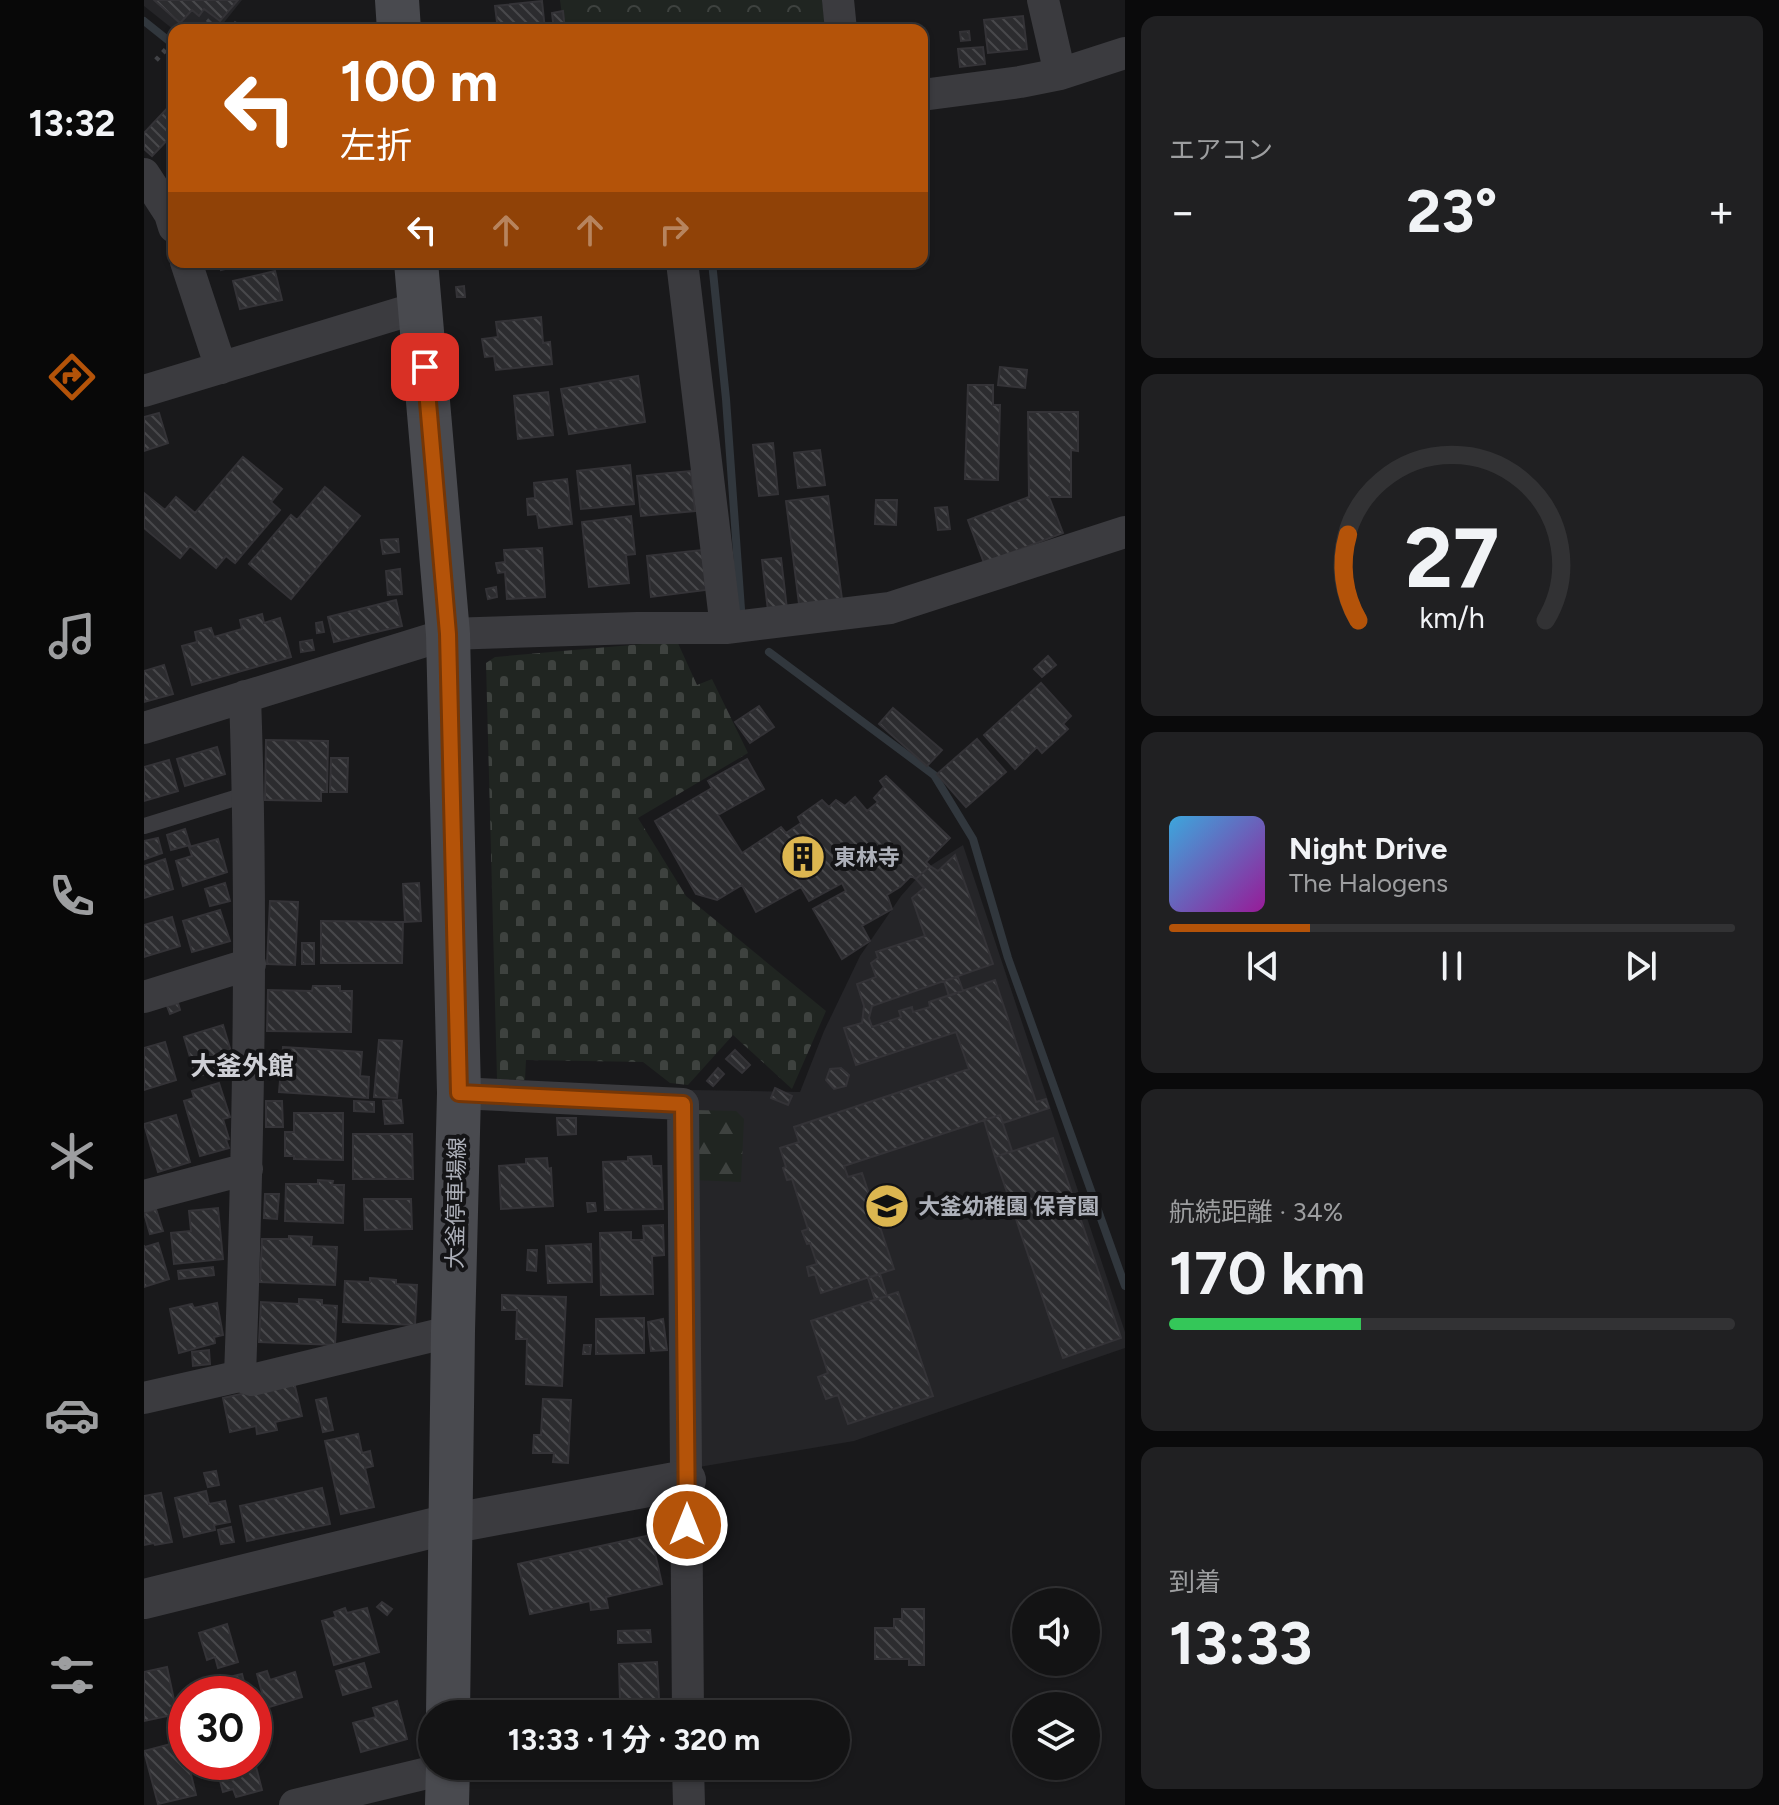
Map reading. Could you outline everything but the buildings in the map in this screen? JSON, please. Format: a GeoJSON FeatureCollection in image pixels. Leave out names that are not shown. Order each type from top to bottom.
{"type":"FeatureCollection","features":[{"type":"Feature","properties":{"kind":"main road"},"geometry":{"type":"LineString","coordinates":[[397,0],[399,24]]}},
{"type":"Feature","properties":{"kind":"main road","name":"大釜停車場線"},"geometry":{"type":"LineString","coordinates":[[417,268],[448,634],[459,1093],[448,1700]]}},
{"type":"Feature","properties":{"kind":"street"},"geometry":{"type":"LineString","coordinates":[[838,0],[840,24]]}},
{"type":"Feature","properties":{"kind":"street"},"geometry":{"type":"LineString","coordinates":[[1043,0],[1060,74]]}},
{"type":"Feature","properties":{"kind":"street"},"geometry":{"type":"LineString","coordinates":[[928,94],[1060,74],[1125,53]]}},
{"type":"Feature","properties":{"kind":"street"},"geometry":{"type":"LineString","coordinates":[[144,174],[168,211]]}},
{"type":"Feature","properties":{"kind":"street"},"geometry":{"type":"LineString","coordinates":[[188,268],[221,368]]}},
{"type":"Feature","properties":{"kind":"street"},"geometry":{"type":"LineString","coordinates":[[683,268],[726,628]]}},
{"type":"Feature","properties":{"kind":"street"},"geometry":{"type":"LineString","coordinates":[[144,391],[420,307]]}},
{"type":"Feature","properties":{"kind":"street"},"geometry":{"type":"LineString","coordinates":[[144,728],[448,634],[726,628],[890,608],[1125,532]]}},
{"type":"Feature","properties":{"kind":"street"},"geometry":{"type":"LineString","coordinates":[[240,1376],[250,964],[245,696]]}},
{"type":"Feature","properties":{"kind":"street"},"geometry":{"type":"LineString","coordinates":[[144,997],[250,964]]}},
{"type":"Feature","properties":{"kind":"street"},"geometry":{"type":"LineString","coordinates":[[459,1093],[683,1104],[688,1700]]}},
{"type":"Feature","properties":{"kind":"street"},"geometry":{"type":"LineString","coordinates":[[144,1196],[247,1169]]}},
{"type":"Feature","properties":{"kind":"street"},"geometry":{"type":"LineString","coordinates":[[144,1398],[240,1376],[252,1380],[453,1331]]}},
{"type":"Feature","properties":{"kind":"street"},"geometry":{"type":"LineString","coordinates":[[144,1599],[449,1524],[686,1480]]}},
{"type":"Feature","properties":{"kind":"street"},"geometry":{"type":"LineString","coordinates":[[295,1805],[447,1780]]}},
{"type":"Feature","properties":{"kind":"street"},"geometry":{"type":"LineString","coordinates":[[688,1780],[689,1805]]}},
{"type":"Feature","properties":{"kind":"lane"},"geometry":{"type":"LineString","coordinates":[[144,826],[248,794]]}},
{"type":"Feature","properties":{"kind":"path"},"geometry":{"type":"LineString","coordinates":[[206,24],[210,20]]}},
{"type":"Feature","properties":{"kind":"path"},"geometry":{"type":"LineString","coordinates":[[159,57],[168,47]]}},
{"type":"Feature","properties":{"kind":"shaded area"},"geometry":{"type":"Polygon","coordinates":[[[144,0],[242,0],[223,24],[168,25],[144,6],[144,0]]]}},
{"type":"Feature","properties":{"kind":"shaded area","name":"大釜幼稚園 保育園"},"geometry":{"type":"Polygon","coordinates":[[[963,845],[1125,1332],[1125,1348],[854,1441],[693,1468],[691,1090],[800,1092],[824,1031],[860,956],[916,879],[963,845]]]}},
{"type":"Feature","properties":{"kind":"green space"},"geometry":{"type":"Polygon","coordinates":[[[560,0],[822,0],[825,24],[563,24],[560,0]]]}},
{"type":"Feature","properties":{"kind":"green space"},"geometry":{"type":"Polygon","coordinates":[[[677,641],[697,685],[712,679],[748,753],[638,818],[686,896],[826,1011],[792,1089],[733,1035],[688,1085],[670,1083],[643,1062],[526,1060],[525,1080],[497,1079],[486,663],[495,657],[677,641]]]}},
{"type":"Feature","properties":{"kind":"green space"},"geometry":{"type":"Polygon","coordinates":[[[694,1110],[736,1111],[744,1119],[741,1182],[692,1180],[694,1110]]]}},
{"type":"Feature","properties":{"kind":"waterway"},"geometry":{"type":"LineString","coordinates":[[144,21],[168,40]]}},
{"type":"Feature","properties":{"kind":"waterway"},"geometry":{"type":"LineString","coordinates":[[713,268],[726,399],[741,609]]}},
{"type":"Feature","properties":{"kind":"waterway"},"geometry":{"type":"LineString","coordinates":[[769,652],[934,775],[973,839],[1008,958],[1125,1286]]}},
{"type":"Feature","properties":{"kind":"place","name":"東林寺"},"geometry":{"type":"Point","coordinates":[803,857]}},
{"type":"Feature","properties":{"kind":"place","name":"大釜幼稚園 保育園"},"geometry":{"type":"Point","coordinates":[887,1206]}},
{"type":"Feature","properties":{"kind":"district","name":"大釜外館"},"geometry":{"type":"Point","coordinates":[242,1066]}},
{"type":"Feature","properties":{"kind":"route"},"geometry":{"type":"LineString","coordinates":[[425,367],[448,634],[459,1093],[683,1104],[687,1525]]}}]}
